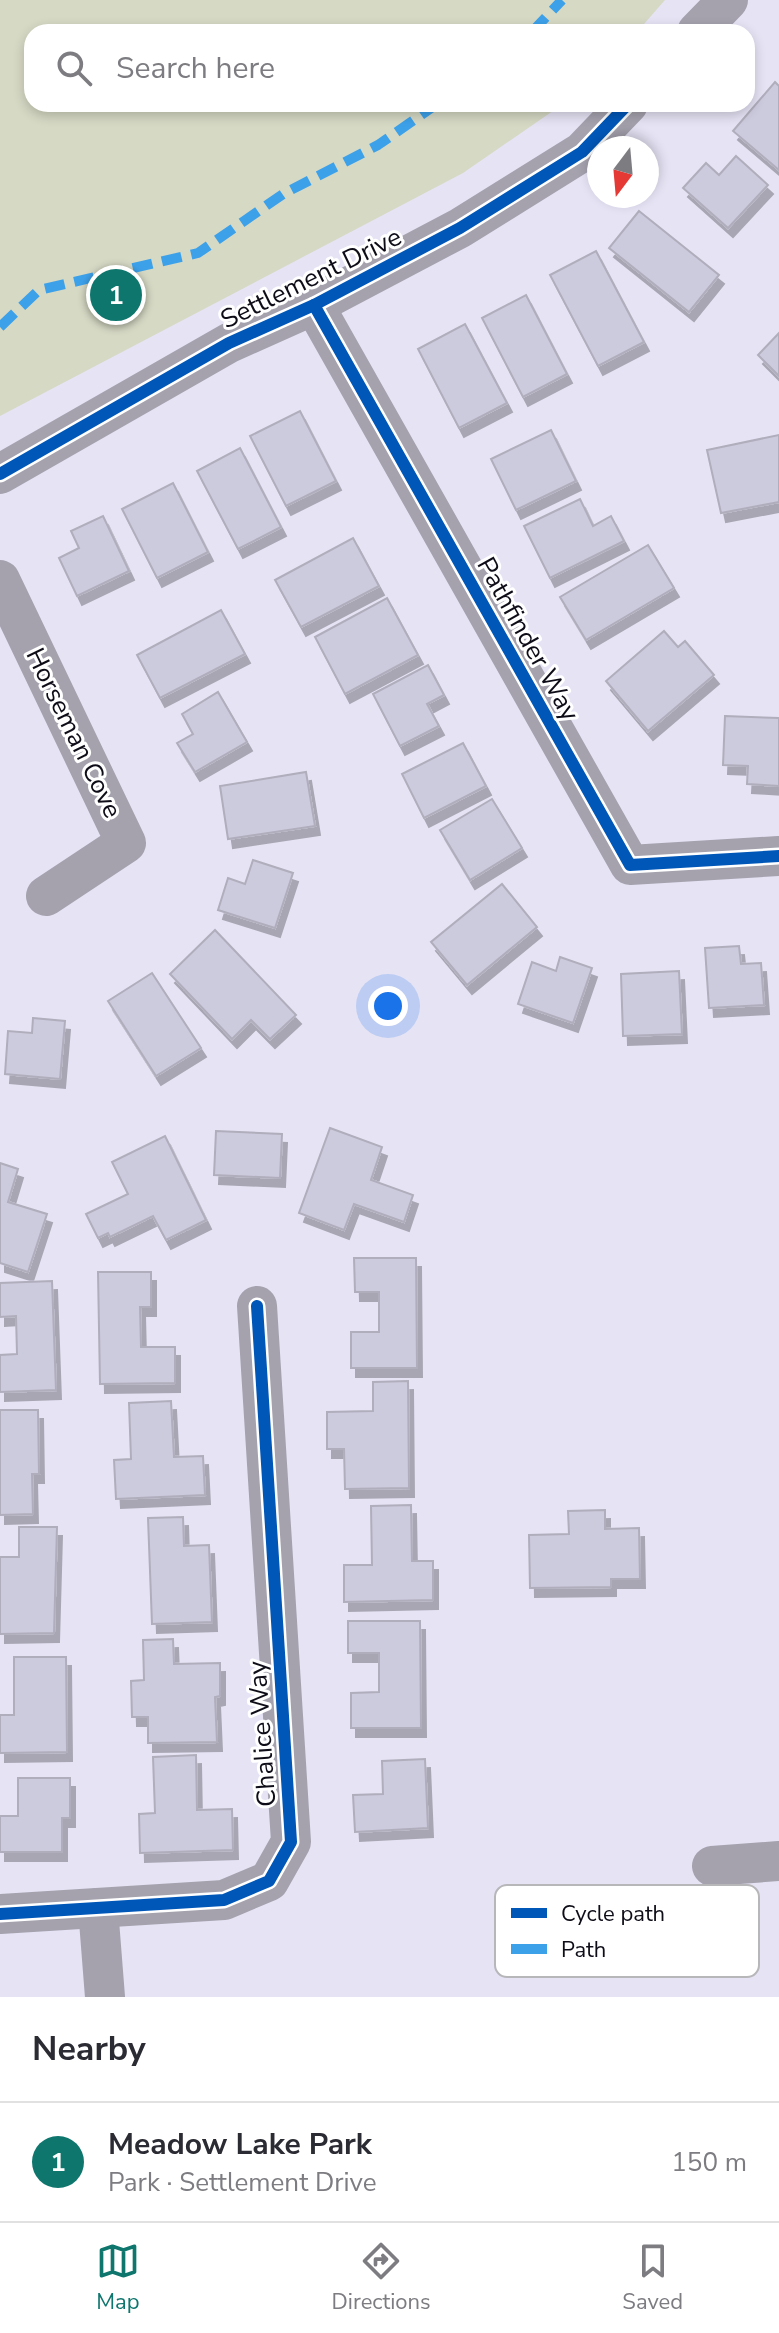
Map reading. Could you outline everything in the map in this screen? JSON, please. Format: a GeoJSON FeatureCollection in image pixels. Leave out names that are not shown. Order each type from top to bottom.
{"type":"FeatureCollection","features":[{"type":"Feature","properties":{"kind":"street"},"geometry":{"type":"LineString","coordinates":[[705,24],[728,0]]}},
{"type":"Feature","properties":{"kind":"street","name":"Settlement Drive"},"geometry":{"type":"LineString","coordinates":[[0,474],[229,343],[314,305],[460,228],[582,152],[620,112]]}},
{"type":"Feature","properties":{"kind":"street","name":"Pathfinder Way"},"geometry":{"type":"LineString","coordinates":[[314,305],[630,865],[779,856]]}},
{"type":"Feature","properties":{"kind":"street","name":"Horseman Cove"},"geometry":{"type":"LineString","coordinates":[[0,580],[126,843],[46,896]]}},
{"type":"Feature","properties":{"kind":"street","name":"Chalice Way"},"geometry":{"type":"LineString","coordinates":[[0,1914],[224,1900],[269,1881],[291,1842],[257,1306]]}},
{"type":"Feature","properties":{"kind":"street"},"geometry":{"type":"LineString","coordinates":[[712,1866],[779,1861]]}},
{"type":"Feature","properties":{"kind":"street"},"geometry":{"type":"LineString","coordinates":[[98,1908],[105,1997]]}},
{"type":"Feature","properties":{"kind":"green space"},"geometry":{"type":"Polygon","coordinates":[[[0,0],[665,0],[644,24],[24,24],[24,112],[551,112],[463,173],[0,416],[0,0]]]}},
{"type":"Feature","properties":{"kind":"building"},"geometry":{"type":"Polygon","coordinates":[[[775,82],[779,86],[779,170],[733,131],[749,112],[755,112],[755,105],[775,82]]]}},
{"type":"Feature","properties":{"kind":"building"},"geometry":{"type":"Polygon","coordinates":[[[736,156],[768,185],[728,228],[683,188],[706,163],[719,175],[736,156]]]}},
{"type":"Feature","properties":{"kind":"building"},"geometry":{"type":"Polygon","coordinates":[[[639,211],[719,275],[689,312],[609,248],[639,211]]]}},
{"type":"Feature","properties":{"kind":"building"},"geometry":{"type":"Polygon","coordinates":[[[596,251],[644,342],[598,366],[550,275],[596,251]]]}},
{"type":"Feature","properties":{"kind":"building"},"geometry":{"type":"Polygon","coordinates":[[[526,295],[567,374],[523,397],[482,318],[526,295]]]}},
{"type":"Feature","properties":{"kind":"building"},"geometry":{"type":"Polygon","coordinates":[[[465,324],[507,403],[459,428],[418,349],[465,324]]]}},
{"type":"Feature","properties":{"kind":"building"},"geometry":{"type":"Polygon","coordinates":[[[779,333],[779,376],[758,355],[779,333]]]}},
{"type":"Feature","properties":{"kind":"building"},"geometry":{"type":"Polygon","coordinates":[[[300,411],[336,481],[286,506],[250,436],[300,411]]]}},
{"type":"Feature","properties":{"kind":"building"},"geometry":{"type":"Polygon","coordinates":[[[551,430],[576,481],[516,510],[491,459],[551,430]]]}},
{"type":"Feature","properties":{"kind":"building"},"geometry":{"type":"Polygon","coordinates":[[[779,435],[779,502],[721,513],[707,450],[779,435]]]}},
{"type":"Feature","properties":{"kind":"building"},"geometry":{"type":"Polygon","coordinates":[[[240,448],[281,527],[238,549],[197,471],[240,448]]]}},
{"type":"Feature","properties":{"kind":"building"},"geometry":{"type":"Polygon","coordinates":[[[173,483],[208,552],[157,578],[122,509],[173,483]]]}},
{"type":"Feature","properties":{"kind":"building"},"geometry":{"type":"Polygon","coordinates":[[[580,499],[593,526],[611,516],[624,541],[550,578],[524,526],[580,499]]]}},
{"type":"Feature","properties":{"kind":"building"},"geometry":{"type":"Polygon","coordinates":[[[103,516],[129,571],[77,596],[59,558],[79,548],[71,531],[103,516]]]}},
{"type":"Feature","properties":{"kind":"building"},"geometry":{"type":"Polygon","coordinates":[[[353,538],[379,586],[301,627],[275,580],[353,538]]]}},
{"type":"Feature","properties":{"kind":"building"},"geometry":{"type":"Polygon","coordinates":[[[648,545],[674,588],[586,640],[560,597],[648,545]]]}},
{"type":"Feature","properties":{"kind":"building"},"geometry":{"type":"Polygon","coordinates":[[[387,598],[418,655],[345,694],[315,637],[387,598]]]}},
{"type":"Feature","properties":{"kind":"building"},"geometry":{"type":"Polygon","coordinates":[[[221,610],[245,654],[160,698],[137,655],[221,610]]]}},
{"type":"Feature","properties":{"kind":"building"},"geometry":{"type":"Polygon","coordinates":[[[664,631],[678,647],[685,641],[714,675],[648,731],[606,681],[664,631]]]}},
{"type":"Feature","properties":{"kind":"building"},"geometry":{"type":"Polygon","coordinates":[[[428,665],[444,695],[427,704],[439,726],[400,746],[373,694],[428,665]]]}},
{"type":"Feature","properties":{"kind":"building"},"geometry":{"type":"Polygon","coordinates":[[[218,692],[247,742],[195,772],[177,743],[193,734],[182,714],[218,692]]]}},
{"type":"Feature","properties":{"kind":"building"},"geometry":{"type":"Polygon","coordinates":[[[725,716],[779,718],[779,786],[747,784],[748,766],[723,765],[725,716]]]}},
{"type":"Feature","properties":{"kind":"building"},"geometry":{"type":"Polygon","coordinates":[[[463,743],[486,786],[424,818],[402,774],[463,743]]]}},
{"type":"Feature","properties":{"kind":"building"},"geometry":{"type":"Polygon","coordinates":[[[306,772],[315,826],[228,839],[220,786],[306,772]]]}},
{"type":"Feature","properties":{"kind":"building"},"geometry":{"type":"Polygon","coordinates":[[[492,799],[522,848],[470,880],[440,830],[492,799]]]}},
{"type":"Feature","properties":{"kind":"building"},"geometry":{"type":"Polygon","coordinates":[[[253,860],[293,873],[275,928],[218,910],[228,878],[245,884],[253,860]]]}},
{"type":"Feature","properties":{"kind":"building"},"geometry":{"type":"Polygon","coordinates":[[[502,884],[537,927],[467,985],[431,942],[502,884]]]}},
{"type":"Feature","properties":{"kind":"building"},"geometry":{"type":"Polygon","coordinates":[[[215,930],[296,1015],[270,1039],[251,1020],[232,1039],[170,974],[215,930]]]}},
{"type":"Feature","properties":{"kind":"building"},"geometry":{"type":"Polygon","coordinates":[[[739,946],[741,964],[761,963],[764,1005],[709,1008],[705,948],[739,946]]]}},
{"type":"Feature","properties":{"kind":"building"},"geometry":{"type":"Polygon","coordinates":[[[560,957],[592,968],[573,1023],[518,1004],[532,962],[556,971],[560,957]]]}},
{"type":"Feature","properties":{"kind":"building"},"geometry":{"type":"Polygon","coordinates":[[[679,971],[682,1034],[623,1036],[621,974],[679,971]]]}},
{"type":"Feature","properties":{"kind":"building"},"geometry":{"type":"Polygon","coordinates":[[[152,973],[201,1048],[156,1076],[108,1001],[152,973]]]}},
{"type":"Feature","properties":{"kind":"building"},"geometry":{"type":"Polygon","coordinates":[[[33,1018],[65,1021],[60,1079],[5,1074],[8,1031],[32,1033],[33,1018]]]}},
{"type":"Feature","properties":{"kind":"building"},"geometry":{"type":"Polygon","coordinates":[[[330,1128],[382,1147],[371,1180],[413,1195],[404,1222],[354,1204],[344,1230],[299,1213],[330,1128]]]}},
{"type":"Feature","properties":{"kind":"building"},"geometry":{"type":"Polygon","coordinates":[[[216,1131],[282,1134],[280,1178],[214,1175],[216,1131]]]}},
{"type":"Feature","properties":{"kind":"building"},"geometry":{"type":"Polygon","coordinates":[[[165,1136],[206,1220],[166,1240],[153,1216],[110,1237],[108,1233],[98,1238],[86,1214],[128,1194],[112,1162],[165,1136]]]}},
{"type":"Feature","properties":{"kind":"building"},"geometry":{"type":"Polygon","coordinates":[[[0,1163],[18,1169],[8,1202],[47,1214],[28,1272],[0,1263],[0,1163]]]}},
{"type":"Feature","properties":{"kind":"building"},"geometry":{"type":"Polygon","coordinates":[[[354,1258],[416,1258],[417,1368],[351,1368],[351,1332],[379,1332],[379,1292],[355,1292],[354,1258]]]}},
{"type":"Feature","properties":{"kind":"building"},"geometry":{"type":"Polygon","coordinates":[[[98,1272],[151,1272],[151,1307],[140,1307],[141,1347],[175,1347],[175,1383],[100,1384],[98,1272]]]}},
{"type":"Feature","properties":{"kind":"building"},"geometry":{"type":"Polygon","coordinates":[[[52,1281],[56,1390],[0,1392],[0,1355],[17,1354],[16,1316],[0,1317],[0,1283],[52,1281]]]}},
{"type":"Feature","properties":{"kind":"building"},"geometry":{"type":"Polygon","coordinates":[[[408,1381],[409,1488],[345,1489],[344,1449],[327,1449],[327,1412],[373,1411],[373,1382],[408,1381]]]}},
{"type":"Feature","properties":{"kind":"building"},"geometry":{"type":"Polygon","coordinates":[[[171,1401],[174,1457],[203,1456],[205,1495],[116,1499],[114,1460],[131,1459],[129,1403],[171,1401]]]}},
{"type":"Feature","properties":{"kind":"building"},"geometry":{"type":"Polygon","coordinates":[[[0,1410],[38,1410],[39,1474],[32,1474],[33,1514],[0,1515],[0,1410]]]}},
{"type":"Feature","properties":{"kind":"building"},"geometry":{"type":"Polygon","coordinates":[[[411,1505],[412,1561],[433,1561],[433,1600],[344,1602],[344,1565],[372,1565],[371,1506],[411,1505]]]}},
{"type":"Feature","properties":{"kind":"building"},"geometry":{"type":"Polygon","coordinates":[[[605,1510],[605,1529],[639,1528],[640,1579],[611,1579],[611,1587],[530,1588],[529,1535],[569,1534],[568,1511],[605,1510]]]}},
{"type":"Feature","properties":{"kind":"building"},"geometry":{"type":"Polygon","coordinates":[[[183,1517],[184,1546],[209,1545],[212,1622],[152,1624],[148,1518],[183,1517]]]}},
{"type":"Feature","properties":{"kind":"building"},"geometry":{"type":"Polygon","coordinates":[[[19,1527],[57,1527],[54,1633],[0,1634],[0,1557],[19,1557],[19,1527]]]}},
{"type":"Feature","properties":{"kind":"building"},"geometry":{"type":"Polygon","coordinates":[[[348,1621],[420,1621],[421,1728],[351,1728],[351,1693],[379,1692],[379,1653],[348,1653],[348,1621]]]}},
{"type":"Feature","properties":{"kind":"building"},"geometry":{"type":"Polygon","coordinates":[[[173,1639],[174,1664],[220,1663],[220,1696],[215,1697],[217,1742],[148,1743],[148,1717],[132,1717],[131,1681],[144,1680],[143,1640],[173,1639]]]}},
{"type":"Feature","properties":{"kind":"building"},"geometry":{"type":"Polygon","coordinates":[[[14,1657],[66,1657],[67,1752],[0,1753],[0,1715],[14,1715],[14,1657]]]}},
{"type":"Feature","properties":{"kind":"building"},"geometry":{"type":"Polygon","coordinates":[[[196,1755],[197,1810],[232,1809],[233,1850],[140,1853],[139,1814],[155,1813],[153,1757],[196,1755]]]}},
{"type":"Feature","properties":{"kind":"building"},"geometry":{"type":"Polygon","coordinates":[[[425,1759],[428,1828],[355,1832],[353,1795],[383,1794],[382,1761],[425,1759]]]}},
{"type":"Feature","properties":{"kind":"building"},"geometry":{"type":"Polygon","coordinates":[[[18,1778],[70,1778],[70,1818],[62,1818],[62,1852],[0,1852],[0,1816],[18,1816],[18,1778]]]}},
{"type":"Feature","properties":{"kind":"marked path"},"geometry":{"type":"LineString","coordinates":[[540,24],[562,0]]}},
{"type":"Feature","properties":{"kind":"marked path"},"geometry":{"type":"LineString","coordinates":[[0,327],[39,290],[198,253],[283,194],[378,145],[425,112]]}},
{"type":"Feature","properties":{"kind":"cycle path"},"geometry":{"type":"LineString","coordinates":[[0,474],[229,343],[314,305],[460,228],[582,152],[620,112]]}},
{"type":"Feature","properties":{"kind":"cycle path"},"geometry":{"type":"LineString","coordinates":[[314,305],[630,865],[779,856]]}},
{"type":"Feature","properties":{"kind":"cycle path"},"geometry":{"type":"LineString","coordinates":[[0,1914],[224,1900],[269,1881],[291,1842],[257,1306]]}},
{"type":"Feature","properties":{"kind":"place","name":"Meadow Lake Park"},"geometry":{"type":"Point","coordinates":[116,295]}}]}
